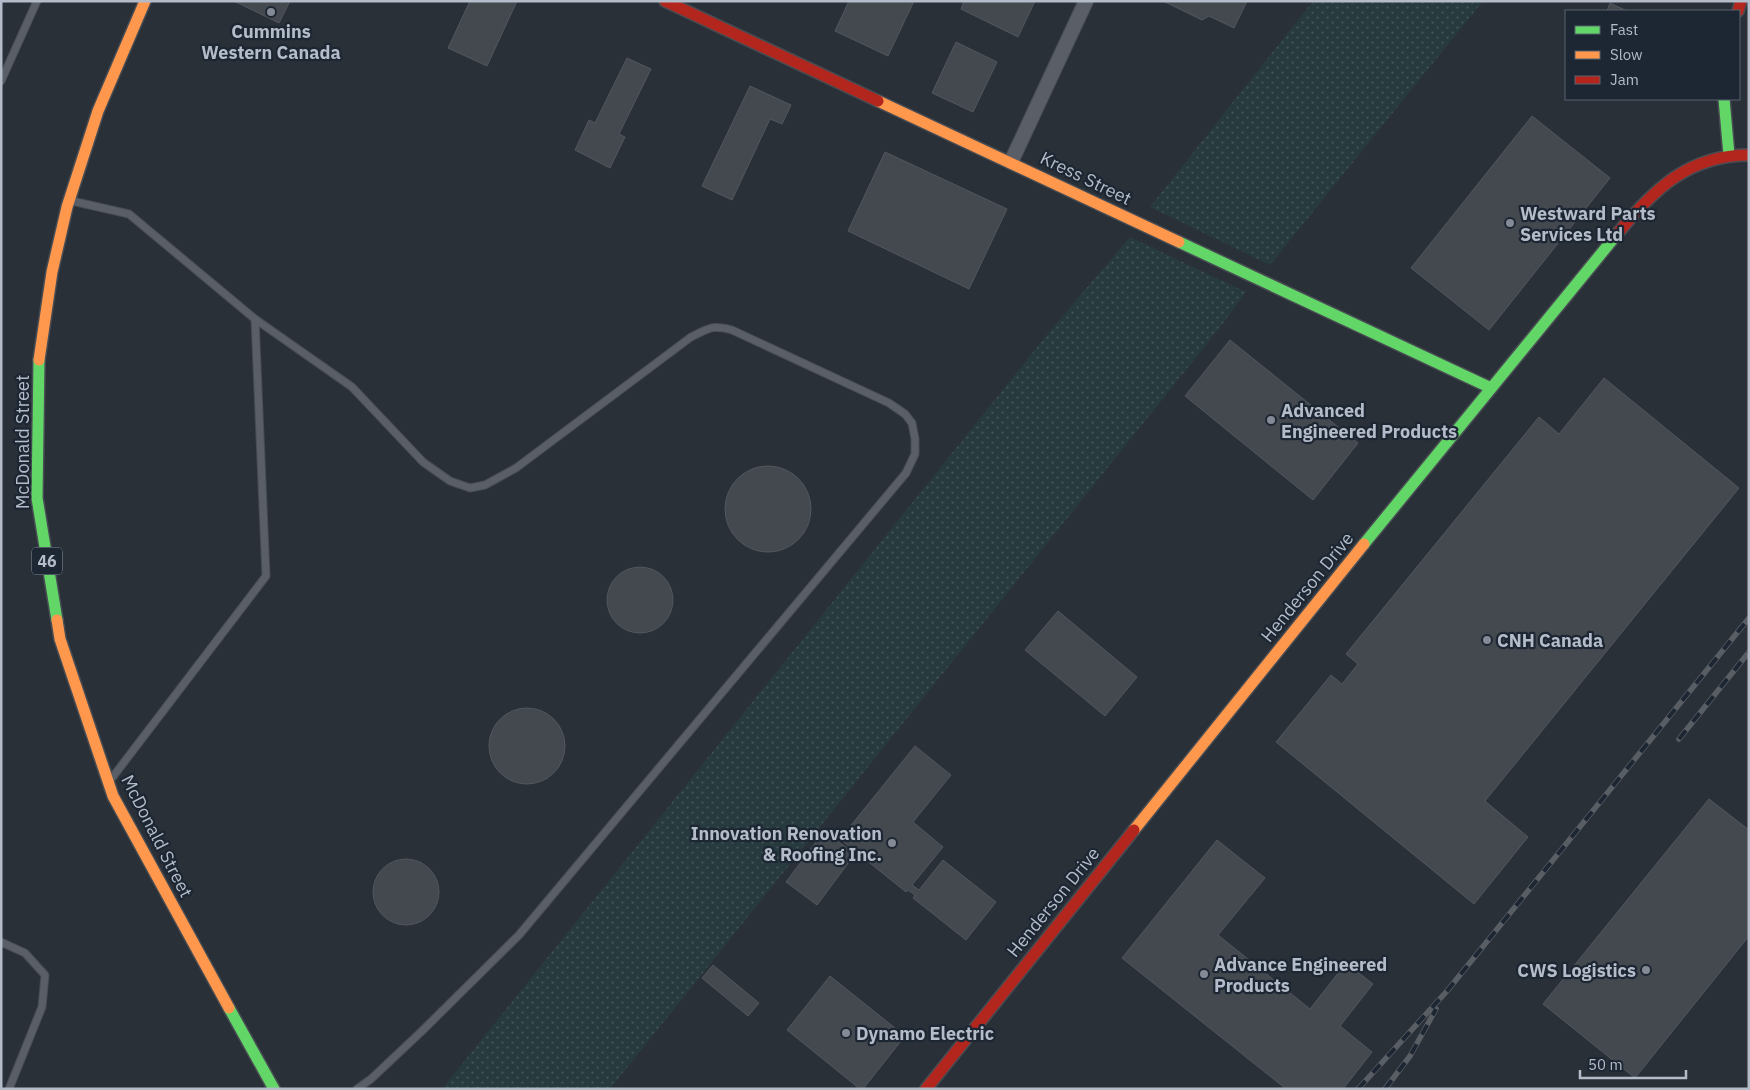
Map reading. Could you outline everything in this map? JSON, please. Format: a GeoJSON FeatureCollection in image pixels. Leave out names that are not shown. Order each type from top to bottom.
{"type":"FeatureCollection","features":[{"type":"Feature","properties":{"kind":"street","name":"McDonald Street"},"geometry":{"type":"LineString","coordinates":[[145,1],[98,111],[69,201],[52,272],[39,353],[37,498],[60,639],[113,796],[274,1089]]}},
{"type":"Feature","properties":{"kind":"street","name":"Kress Street"},"geometry":{"type":"LineString","coordinates":[[665,1],[1491,388]]}},
{"type":"Feature","properties":{"kind":"street"},"geometry":{"type":"LineString","coordinates":[[1011,162],[1086,1]]}},
{"type":"Feature","properties":{"kind":"street"},"geometry":{"type":"LineString","coordinates":[[1724,100],[1729,155]]}},
{"type":"Feature","properties":{"kind":"street","name":"Henderson Drive"},"geometry":{"type":"LineString","coordinates":[[926,1089],[1635,212],[1666,182],[1704,162],[1729,155],[1749,155]]}},
{"type":"Feature","properties":{"kind":"lane"},"geometry":{"type":"LineString","coordinates":[[1,81],[37,1]]}},
{"type":"Feature","properties":{"kind":"lane"},"geometry":{"type":"LineString","coordinates":[[69,201],[129,214],[255,318],[352,387],[423,462],[450,481],[470,488],[485,485],[516,468],[691,337],[710,328],[720,326],[889,403],[905,414],[912,423],[915,454],[906,473],[519,935],[422,1031],[371,1079],[357,1089]]}},
{"type":"Feature","properties":{"kind":"lane"},"geometry":{"type":"LineString","coordinates":[[108,782],[266,576],[255,318]]}},
{"type":"Feature","properties":{"kind":"lane"},"geometry":{"type":"LineString","coordinates":[[1,942],[25,953],[45,975],[42,1007],[9,1089]]}},
{"type":"Feature","properties":{"kind":"green space"},"geometry":{"type":"Polygon","coordinates":[[[1313,1],[1483,1],[1270,265],[1150,207],[1313,1]]]}},
{"type":"Feature","properties":{"kind":"green space"},"geometry":{"type":"Polygon","coordinates":[[[1130,237],[1246,292],[1218,330],[610,1089],[442,1089],[1050,331],[1130,237]]]}},
{"type":"Feature","properties":{"kind":"building","name":"Cummins Western Canada"},"geometry":{"type":"Polygon","coordinates":[[[234,1],[290,1],[279,23],[234,1]]]}},
{"type":"Feature","properties":{"kind":"building"},"geometry":{"type":"Polygon","coordinates":[[[470,1],[517,1],[487,66],[448,48],[470,1]]]}},
{"type":"Feature","properties":{"kind":"building"},"geometry":{"type":"Polygon","coordinates":[[[849,1],[914,1],[888,56],[835,31],[849,1]]]}},
{"type":"Feature","properties":{"kind":"building"},"geometry":{"type":"Polygon","coordinates":[[[964,1],[1035,1],[1018,37],[961,9],[964,1]]]}},
{"type":"Feature","properties":{"kind":"building"},"geometry":{"type":"Polygon","coordinates":[[[1163,1],[1247,1],[1234,28],[1209,16],[1202,20],[1163,1]]]}},
{"type":"Feature","properties":{"kind":"building"},"geometry":{"type":"Polygon","coordinates":[[[1610,3],[1625,10],[1607,10],[1610,3]]]}},
{"type":"Feature","properties":{"kind":"building"},"geometry":{"type":"Polygon","coordinates":[[[956,42],[997,62],[973,112],[932,93],[956,42]]]}},
{"type":"Feature","properties":{"kind":"building"},"geometry":{"type":"Polygon","coordinates":[[[627,58],[651,69],[619,134],[625,137],[610,168],[575,150],[589,120],[595,123],[627,58]]]}},
{"type":"Feature","properties":{"kind":"building"},"geometry":{"type":"Polygon","coordinates":[[[750,86],[791,105],[782,124],[770,119],[732,200],[702,186],[750,86]]]}},
{"type":"Feature","properties":{"kind":"building","name":"Westward Parts Services Ltd"},"geometry":{"type":"Polygon","coordinates":[[[1532,116],[1610,178],[1489,330],[1411,268],[1532,116]]]}},
{"type":"Feature","properties":{"kind":"building"},"geometry":{"type":"Polygon","coordinates":[[[885,152],[1007,209],[969,289],[848,231],[885,152]]]}},
{"type":"Feature","properties":{"kind":"building","name":"Advanced Engineered Products"},"geometry":{"type":"Polygon","coordinates":[[[1230,340],[1358,443],[1313,500],[1185,396],[1230,340]]]}},
{"type":"Feature","properties":{"kind":"building","name":"CNH Canada"},"geometry":{"type":"Polygon","coordinates":[[[1604,378],[1739,488],[1485,801],[1528,837],[1474,904],[1276,742],[1331,675],[1342,684],[1358,664],[1346,654],[1539,417],[1559,434],[1604,378]]]}},
{"type":"Feature","properties":{"kind":"building"},"geometry":{"type":"Polygon","coordinates":[[[760,466],[776,466],[785,469],[799,478],[808,492],[811,509],[808,526],[799,540],[785,549],[776,552],[760,552],[744,545],[732,533],[725,517],[725,501],[732,485],[744,473],[760,466]]]}},
{"type":"Feature","properties":{"kind":"building"},"geometry":{"type":"Polygon","coordinates":[[[640,567],[653,570],[663,577],[670,587],[673,600],[670,613],[663,623],[653,630],[640,633],[627,630],[617,623],[610,613],[607,600],[610,587],[617,577],[627,570],[640,567]]]}},
{"type":"Feature","properties":{"kind":"building"},"geometry":{"type":"Polygon","coordinates":[[[1058,611],[1137,677],[1105,716],[1025,650],[1058,611]]]}},
{"type":"Feature","properties":{"kind":"building"},"geometry":{"type":"Polygon","coordinates":[[[520,708],[534,708],[548,714],[559,725],[565,739],[562,761],[554,773],[534,784],[520,784],[506,778],[495,767],[489,753],[489,739],[495,725],[506,714],[520,708]]]}},
{"type":"Feature","properties":{"kind":"building","name":"Innovation Renovation & Roofing Inc."},"geometry":{"type":"Polygon","coordinates":[[[915,746],[951,775],[913,822],[943,847],[912,885],[919,890],[943,860],[996,902],[966,940],[913,898],[915,895],[908,890],[906,892],[840,839],[915,746]]]}},
{"type":"Feature","properties":{"kind":"building","name":"CWS Logistics"},"geometry":{"type":"Polygon","coordinates":[[[1709,799],[1749,830],[1749,936],[1635,1078],[1543,1004],[1709,799]]]}},
{"type":"Feature","properties":{"kind":"building"},"geometry":{"type":"Polygon","coordinates":[[[824,831],[855,854],[817,905],[786,882],[824,831]]]}},
{"type":"Feature","properties":{"kind":"building","name":"Advance Engineered Products"},"geometry":{"type":"Polygon","coordinates":[[[1217,840],[1265,878],[1218,935],[1310,1009],[1346,963],[1373,984],[1340,1026],[1372,1052],[1343,1089],[1286,1089],[1122,958],[1217,840]]]}},
{"type":"Feature","properties":{"kind":"building"},"geometry":{"type":"Polygon","coordinates":[[[406,859],[419,862],[429,869],[436,879],[439,892],[436,905],[429,915],[419,922],[406,925],[393,922],[383,915],[376,905],[373,892],[376,879],[383,869],[393,862],[406,859]]]}},
{"type":"Feature","properties":{"kind":"building"},"geometry":{"type":"Polygon","coordinates":[[[713,965],[759,1003],[748,1016],[702,978],[713,965]]]}},
{"type":"Feature","properties":{"kind":"building","name":"Dynamo Electric"},"geometry":{"type":"Polygon","coordinates":[[[830,976],[905,1036],[863,1089],[860,1089],[787,1030],[830,976]]]}},
{"type":"Feature","properties":{"kind":"railway"},"geometry":{"type":"LineString","coordinates":[[1358,1089],[1447,991],[1749,618]]}},
{"type":"Feature","properties":{"kind":"railway"},"geometry":{"type":"LineString","coordinates":[[1679,739],[1749,652]]}},
{"type":"Feature","properties":{"kind":"railway"},"geometry":{"type":"LineString","coordinates":[[1385,1089],[1410,1056],[1436,1009]]}},
{"type":"Feature","properties":{"kind":"traffic: fast"},"geometry":{"type":"LineString","coordinates":[[1724,100],[1729,155]]}},
{"type":"Feature","properties":{"kind":"traffic: fast"},"geometry":{"type":"LineString","coordinates":[[1364,544],[1618,233]]}},
{"type":"Feature","properties":{"kind":"traffic: fast"},"geometry":{"type":"LineString","coordinates":[[1179,242],[1491,388]]}},
{"type":"Feature","properties":{"kind":"traffic: fast"},"geometry":{"type":"LineString","coordinates":[[39,360],[37,498],[57,620]]}},
{"type":"Feature","properties":{"kind":"traffic: fast"},"geometry":{"type":"LineString","coordinates":[[229,1008],[274,1089]]}},
{"type":"Feature","properties":{"kind":"traffic: slow"},"geometry":{"type":"LineString","coordinates":[[39,360],[52,272],[67,207],[98,111],[145,1]]}},
{"type":"Feature","properties":{"kind":"traffic: slow"},"geometry":{"type":"LineString","coordinates":[[878,101],[1179,242]]}},
{"type":"Feature","properties":{"kind":"traffic: slow"},"geometry":{"type":"LineString","coordinates":[[1134,830],[1364,544]]}},
{"type":"Feature","properties":{"kind":"traffic: slow"},"geometry":{"type":"LineString","coordinates":[[57,620],[60,639],[113,796],[229,1008]]}},
{"type":"Feature","properties":{"kind":"traffic: jam"},"geometry":{"type":"LineString","coordinates":[[665,1],[878,101]]}},
{"type":"Feature","properties":{"kind":"traffic: jam"},"geometry":{"type":"LineString","coordinates":[[1738,10],[1741,1]]}},
{"type":"Feature","properties":{"kind":"traffic: jam"},"geometry":{"type":"LineString","coordinates":[[1618,233],[1659,189],[1691,168],[1708,161],[1749,155]]}},
{"type":"Feature","properties":{"kind":"traffic: jam"},"geometry":{"type":"LineString","coordinates":[[926,1089],[1134,830]]}},
{"type":"Feature","properties":{"kind":"place","name":"Cummins Western Canada"},"geometry":{"type":"Point","coordinates":[271,12]}},
{"type":"Feature","properties":{"kind":"place","name":"Westward Parts Services Ltd"},"geometry":{"type":"Point","coordinates":[1510,223]}},
{"type":"Feature","properties":{"kind":"place","name":"Advanced Engineered Products"},"geometry":{"type":"Point","coordinates":[1271,420]}},
{"type":"Feature","properties":{"kind":"place","name":"CNH Canada"},"geometry":{"type":"Point","coordinates":[1487,640]}},
{"type":"Feature","properties":{"kind":"place","name":"Innovation Renovation & Roofing Inc."},"geometry":{"type":"Point","coordinates":[892,843]}},
{"type":"Feature","properties":{"kind":"place","name":"CWS Logistics"},"geometry":{"type":"Point","coordinates":[1646,970]}},
{"type":"Feature","properties":{"kind":"place","name":"Advance Engineered Products"},"geometry":{"type":"Point","coordinates":[1204,974]}},
{"type":"Feature","properties":{"kind":"place","name":"Dynamo Electric"},"geometry":{"type":"Point","coordinates":[846,1033]}}]}
